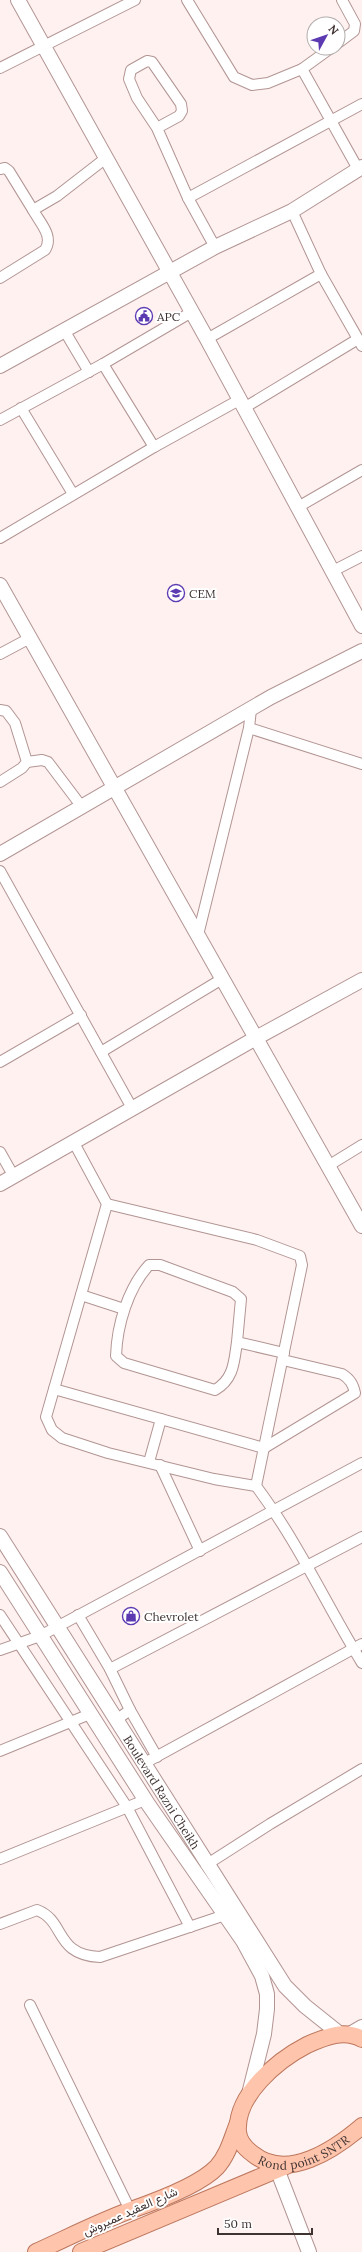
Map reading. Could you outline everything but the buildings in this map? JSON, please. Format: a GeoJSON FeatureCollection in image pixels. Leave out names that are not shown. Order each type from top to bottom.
{"type":"FeatureCollection","features":[{"type":"Feature","properties":{"kind":"main road","name":"Rond point SNTR"},"geometry":{"type":"LineString","coordinates":[[353,2033],[317,2041],[298,2050],[278,2064],[262,2078],[249,2094],[239,2120],[239,2137],[244,2146],[258,2158],[278,2164],[315,2157],[338,2145],[362,2126]]}},
{"type":"Feature","properties":{"kind":"main road","name":"شارع العقيد عميروش"},"geometry":{"type":"LineString","coordinates":[[36,2252],[130,2210],[154,2203],[216,2167],[225,2156],[239,2120]]}},
{"type":"Feature","properties":{"kind":"main road"},"geometry":{"type":"LineString","coordinates":[[338,2145],[362,2133]]}},
{"type":"Feature","properties":{"kind":"main road","name":"شارع العقيد عميروش"},"geometry":{"type":"LineString","coordinates":[[81,2252],[176,2214],[278,2164]]}},
{"type":"Feature","properties":{"kind":"street"},"geometry":{"type":"LineString","coordinates":[[18,0],[44,44],[190,313],[207,339],[298,507],[331,572],[362,626]]}},
{"type":"Feature","properties":{"kind":"street"},"geometry":{"type":"LineString","coordinates":[[0,68],[44,44],[134,0]]}},
{"type":"Feature","properties":{"kind":"street"},"geometry":{"type":"LineString","coordinates":[[187,0],[234,77],[252,85],[268,83],[302,69],[320,56]]}},
{"type":"Feature","properties":{"kind":"street"},"geometry":{"type":"LineString","coordinates":[[342,0],[355,24],[354,31],[346,37]]}},
{"type":"Feature","properties":{"kind":"street"},"geometry":{"type":"LineString","coordinates":[[157,128],[179,116],[182,111],[181,104],[152,62],[147,61],[132,70],[129,79],[137,98],[157,128],[188,198],[215,247]]}},
{"type":"Feature","properties":{"kind":"street"},"geometry":{"type":"LineString","coordinates":[[0,366],[215,247],[292,212],[360,168],[331,122],[302,69]]}},
{"type":"Feature","properties":{"kind":"street"},"geometry":{"type":"LineString","coordinates":[[188,198],[362,104]]}},
{"type":"Feature","properties":{"kind":"street"},"geometry":{"type":"LineString","coordinates":[[33,210],[57,196],[106,158]]}},
{"type":"Feature","properties":{"kind":"street"},"geometry":{"type":"LineString","coordinates":[[0,169],[9,171],[49,238],[48,245],[45,250],[0,278]]}},
{"type":"Feature","properties":{"kind":"street"},"geometry":{"type":"LineString","coordinates":[[0,538],[154,447],[242,404],[360,342],[321,274],[292,212]]}},
{"type":"Feature","properties":{"kind":"street"},"geometry":{"type":"LineString","coordinates":[[207,339],[321,274]]}},
{"type":"Feature","properties":{"kind":"street"},"geometry":{"type":"LineString","coordinates":[[0,420],[89,372],[190,313]]}},
{"type":"Feature","properties":{"kind":"street"},"geometry":{"type":"LineString","coordinates":[[64,330],[89,372]]}},
{"type":"Feature","properties":{"kind":"street"},"geometry":{"type":"LineString","coordinates":[[103,364],[154,447]]}},
{"type":"Feature","properties":{"kind":"street"},"geometry":{"type":"LineString","coordinates":[[21,408],[73,494]]}},
{"type":"Feature","properties":{"kind":"street"},"geometry":{"type":"LineString","coordinates":[[298,507],[362,470]]}},
{"type":"Feature","properties":{"kind":"street"},"geometry":{"type":"LineString","coordinates":[[331,572],[362,556]]}},
{"type":"Feature","properties":{"kind":"street"},"geometry":{"type":"LineString","coordinates":[[0,585],[362,1226]]}},
{"type":"Feature","properties":{"kind":"street"},"geometry":{"type":"LineString","coordinates":[[0,654],[30,638]]}},
{"type":"Feature","properties":{"kind":"street"},"geometry":{"type":"LineString","coordinates":[[0,854],[251,709],[362,651]]}},
{"type":"Feature","properties":{"kind":"street"},"geometry":{"type":"LineString","coordinates":[[198,935],[249,728],[251,709]]}},
{"type":"Feature","properties":{"kind":"street"},"geometry":{"type":"LineString","coordinates":[[0,710],[6,711],[15,723],[27,762]]}},
{"type":"Feature","properties":{"kind":"street"},"geometry":{"type":"LineString","coordinates":[[249,728],[362,764]]}},
{"type":"Feature","properties":{"kind":"street"},"geometry":{"type":"LineString","coordinates":[[0,782],[22,768],[27,762],[42,760],[48,762],[82,807]]}},
{"type":"Feature","properties":{"kind":"street"},"geometry":{"type":"LineString","coordinates":[[0,871],[132,1108]]}},
{"type":"Feature","properties":{"kind":"street"},"geometry":{"type":"LineString","coordinates":[[101,1052],[222,978]]}},
{"type":"Feature","properties":{"kind":"street"},"geometry":{"type":"LineString","coordinates":[[0,1184],[73,1141],[362,980]]}},
{"type":"Feature","properties":{"kind":"street"},"geometry":{"type":"LineString","coordinates":[[0,1062],[80,1015]]}},
{"type":"Feature","properties":{"kind":"street"},"geometry":{"type":"LineString","coordinates":[[73,1141],[107,1204],[46,1417],[52,1430],[62,1438],[108,1454],[149,1462],[214,1479],[256,1486],[275,1512],[358,1646],[362,1663]]}},
{"type":"Feature","properties":{"kind":"street"},"geometry":{"type":"LineString","coordinates":[[328,1166],[362,1145]]}},
{"type":"Feature","properties":{"kind":"street"},"geometry":{"type":"LineString","coordinates":[[0,1152],[13,1175]]}},
{"type":"Feature","properties":{"kind":"street"},"geometry":{"type":"LineString","coordinates":[[107,1204],[257,1240],[300,1256],[302,1266],[256,1486]]}},
{"type":"Feature","properties":{"kind":"street"},"geometry":{"type":"LineString","coordinates":[[149,1265],[160,1265],[233,1292],[240,1299],[237,1342],[233,1370],[225,1384],[215,1390],[120,1360],[116,1356],[116,1348],[124,1309],[142,1272],[149,1265]]}},
{"type":"Feature","properties":{"kind":"street"},"geometry":{"type":"LineString","coordinates":[[81,1296],[124,1309]]}},
{"type":"Feature","properties":{"kind":"street"},"geometry":{"type":"LineString","coordinates":[[54,1389],[264,1448],[355,1393],[351,1382],[342,1374],[237,1342]]}},
{"type":"Feature","properties":{"kind":"street"},"geometry":{"type":"LineString","coordinates":[[149,1462],[161,1419]]}},
{"type":"Feature","properties":{"kind":"street"},"geometry":{"type":"LineString","coordinates":[[0,1650],[40,1636],[275,1512],[362,1463]]}},
{"type":"Feature","properties":{"kind":"street"},"geometry":{"type":"LineString","coordinates":[[160,1465],[200,1551]]}},
{"type":"Feature","properties":{"kind":"street","name":"Boulevard Razni Cheikh"},"geometry":{"type":"LineString","coordinates":[[0,1536],[58,1626],[206,1865],[253,1960],[267,1994],[264,2034],[249,2094]]}},
{"type":"Feature","properties":{"kind":"street"},"geometry":{"type":"LineString","coordinates":[[110,1670],[362,1537]]}},
{"type":"Feature","properties":{"kind":"street","name":"Boulevard Razni Cheikh"},"geometry":{"type":"LineString","coordinates":[[0,1572],[145,1800],[285,1986],[305,2006],[353,2033]]}},
{"type":"Feature","properties":{"kind":"street"},"geometry":{"type":"LineString","coordinates":[[0,1615],[127,1807],[190,1927]]}},
{"type":"Feature","properties":{"kind":"street"},"geometry":{"type":"LineString","coordinates":[[78,1615],[110,1670],[130,1710],[157,1757]]}},
{"type":"Feature","properties":{"kind":"street"},"geometry":{"type":"LineString","coordinates":[[143,1764],[358,1646]]}},
{"type":"Feature","properties":{"kind":"street"},"geometry":{"type":"LineString","coordinates":[[116,1720],[130,1710]]}},
{"type":"Feature","properties":{"kind":"street"},"geometry":{"type":"LineString","coordinates":[[0,1751],[90,1714]]}},
{"type":"Feature","properties":{"kind":"street"},"geometry":{"type":"LineString","coordinates":[[206,1865],[270,1824],[362,1769]]}},
{"type":"Feature","properties":{"kind":"street"},"geometry":{"type":"LineString","coordinates":[[0,1859],[145,1800]]}},
{"type":"Feature","properties":{"kind":"street"},"geometry":{"type":"LineString","coordinates":[[0,1924],[37,1910],[44,1912],[64,1942],[76,1952],[86,1956],[100,1957],[231,1913]]}},
{"type":"Feature","properties":{"kind":"street"},"geometry":{"type":"LineString","coordinates":[[30,2005],[130,2210]]}},
{"type":"Feature","properties":{"kind":"street"},"geometry":{"type":"LineString","coordinates":[[278,2164],[309,2252]]}},
{"type":"Feature","properties":{"kind":"place","name":"APC"},"geometry":{"type":"Point","coordinates":[144,316]}},
{"type":"Feature","properties":{"kind":"place","name":"CEM"},"geometry":{"type":"Point","coordinates":[176,593]}},
{"type":"Feature","properties":{"kind":"place","name":"Chevrolet"},"geometry":{"type":"Point","coordinates":[131,1616]}}]}
